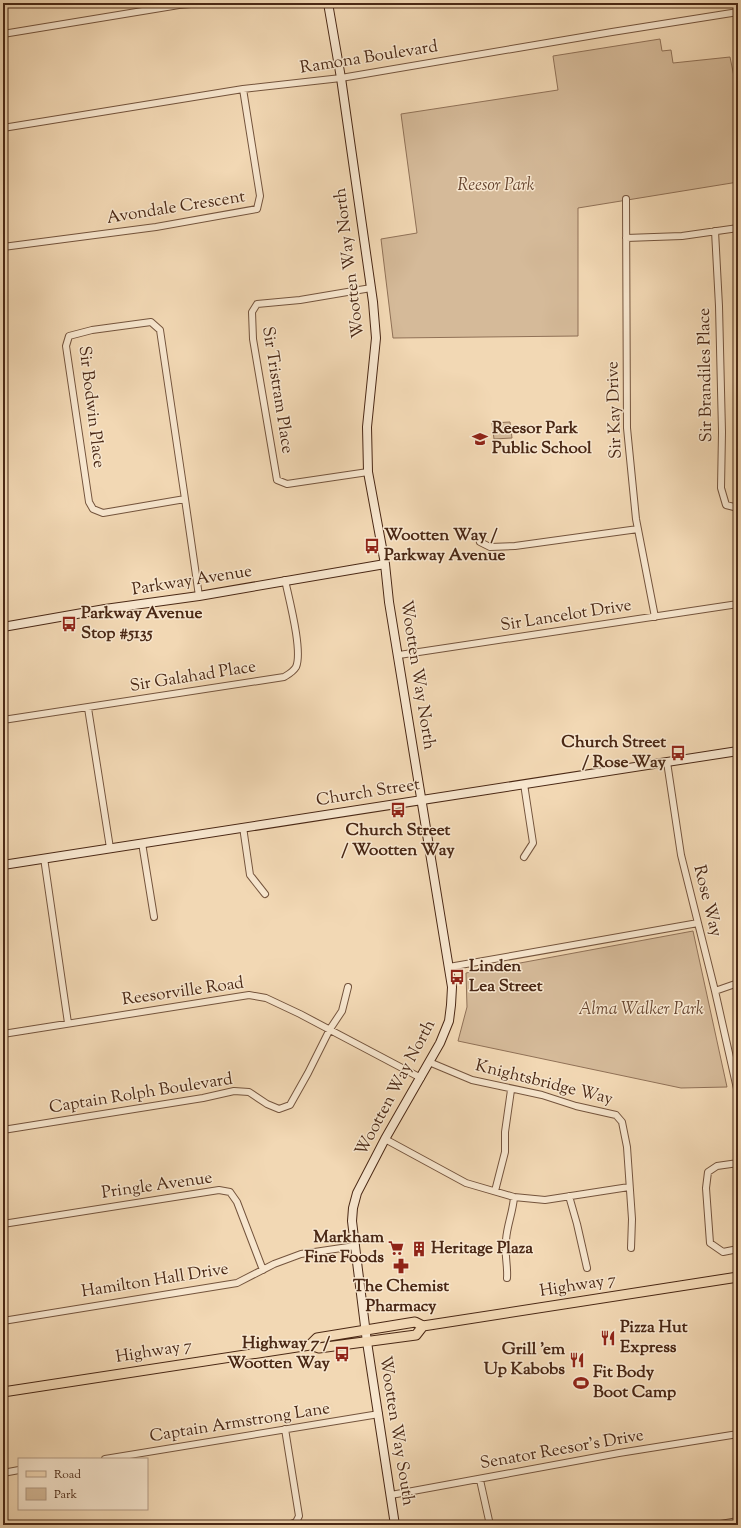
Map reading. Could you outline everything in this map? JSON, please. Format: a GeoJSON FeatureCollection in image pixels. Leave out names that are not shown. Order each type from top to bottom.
{"type":"FeatureCollection","features":[{"type":"Feature","properties":{"kind":"main road","name":"Highway 7"},"geometry":{"type":"LineString","coordinates":[[310,1345],[317,1338],[415,1322],[423,1326],[738,1277]]}},
{"type":"Feature","properties":{"kind":"main road","name":"Highway 7"},"geometry":{"type":"LineString","coordinates":[[3,1392],[310,1345],[319,1348],[416,1335],[423,1326]]}},
{"type":"Feature","properties":{"kind":"street"},"geometry":{"type":"LineString","coordinates":[[3,34],[179,5],[203,3]]}},
{"type":"Feature","properties":{"kind":"street","name":"Wootten Way North"},"geometry":{"type":"LineString","coordinates":[[328,3],[341,78],[371,288],[376,338],[366,427],[368,472],[385,564],[389,602],[399,655],[452,987],[449,1021],[440,1043],[385,1139],[357,1193],[353,1208],[352,1221],[366,1330]]}},
{"type":"Feature","properties":{"kind":"street","name":"Ramona Boulevard"},"geometry":{"type":"LineString","coordinates":[[3,128],[243,89],[341,78],[738,12]]}},
{"type":"Feature","properties":{"kind":"street","name":"Avondale Crescent"},"geometry":{"type":"LineString","coordinates":[[3,247],[156,227],[257,209],[260,196],[243,89]]}},
{"type":"Feature","properties":{"kind":"street","name":"Sir Kay Drive"},"geometry":{"type":"LineString","coordinates":[[626,200],[628,428],[636,520],[655,617]]}},
{"type":"Feature","properties":{"kind":"street"},"geometry":{"type":"LineString","coordinates":[[626,238],[682,236],[738,228]]}},
{"type":"Feature","properties":{"kind":"street","name":"Sir Brandiles Place"},"geometry":{"type":"LineString","coordinates":[[715,231],[722,417],[721,488],[726,505],[738,508]]}},
{"type":"Feature","properties":{"kind":"street","name":"Sir Tristram Place"},"geometry":{"type":"LineString","coordinates":[[368,472],[287,484],[277,480],[253,339],[252,312],[257,304],[300,300],[371,288]]}},
{"type":"Feature","properties":{"kind":"street","name":"Sir Bodwin Place"},"geometry":{"type":"LineString","coordinates":[[185,499],[103,513],[93,509],[89,502],[66,346],[69,336],[92,330],[151,322],[160,330],[185,499],[199,596]]}},
{"type":"Feature","properties":{"kind":"street"},"geometry":{"type":"LineString","coordinates":[[480,542],[490,547],[515,546],[638,529]]}},
{"type":"Feature","properties":{"kind":"street","name":"Parkway Avenue"},"geometry":{"type":"LineString","coordinates":[[3,626],[105,609],[199,596],[385,564]]}},
{"type":"Feature","properties":{"kind":"street","name":"Sir Galahad Place"},"geometry":{"type":"LineString","coordinates":[[3,720],[284,677],[294,672],[299,653],[285,580]]}},
{"type":"Feature","properties":{"kind":"street","name":"Sir Lancelot Drive"},"geometry":{"type":"LineString","coordinates":[[399,655],[738,604]]}},
{"type":"Feature","properties":{"kind":"street"},"geometry":{"type":"LineString","coordinates":[[88,708],[110,848]]}},
{"type":"Feature","properties":{"kind":"street","name":"Church Street"},"geometry":{"type":"LineString","coordinates":[[3,865],[738,751]]}},
{"type":"Feature","properties":{"kind":"street","name":"Rose Way"},"geometry":{"type":"LineString","coordinates":[[667,762],[681,855],[736,1070],[738,1093]]}},
{"type":"Feature","properties":{"kind":"street"},"geometry":{"type":"LineString","coordinates":[[524,784],[533,843],[524,857]]}},
{"type":"Feature","properties":{"kind":"street"},"geometry":{"type":"LineString","coordinates":[[243,827],[250,876],[265,894]]}},
{"type":"Feature","properties":{"kind":"street"},"geometry":{"type":"LineString","coordinates":[[142,843],[154,917]]}},
{"type":"Feature","properties":{"kind":"street"},"geometry":{"type":"LineString","coordinates":[[44,858],[68,1023]]}},
{"type":"Feature","properties":{"kind":"street"},"geometry":{"type":"LineString","coordinates":[[449,967],[698,923]]}},
{"type":"Feature","properties":{"kind":"street"},"geometry":{"type":"LineString","coordinates":[[715,991],[738,983]]}},
{"type":"Feature","properties":{"kind":"street","name":"Captain Rolph Boulevard"},"geometry":{"type":"LineString","coordinates":[[3,1130],[234,1092],[249,1092],[266,1104],[279,1109],[290,1105],[330,1029],[342,1011],[348,987]]}},
{"type":"Feature","properties":{"kind":"street","name":"Reesorville Road"},"geometry":{"type":"LineString","coordinates":[[3,1034],[250,995],[266,998],[330,1029],[421,1078]]}},
{"type":"Feature","properties":{"kind":"street","name":"Knightsbridge Way"},"geometry":{"type":"LineString","coordinates":[[429,1062],[472,1080],[511,1090],[542,1095],[576,1106],[616,1115],[622,1122],[627,1147],[632,1219],[631,1248]]}},
{"type":"Feature","properties":{"kind":"street"},"geometry":{"type":"LineString","coordinates":[[495,1191],[505,1152],[505,1132],[511,1090]]}},
{"type":"Feature","properties":{"kind":"street"},"geometry":{"type":"LineString","coordinates":[[385,1139],[466,1183],[514,1197],[545,1200],[629,1187]]}},
{"type":"Feature","properties":{"kind":"street"},"geometry":{"type":"LineString","coordinates":[[738,1163],[717,1166],[708,1172],[706,1188],[710,1243],[723,1252],[738,1249]]}},
{"type":"Feature","properties":{"kind":"street","name":"Pringle Avenue"},"geometry":{"type":"LineString","coordinates":[[3,1224],[211,1191],[230,1192],[237,1202],[262,1270]]}},
{"type":"Feature","properties":{"kind":"street"},"geometry":{"type":"LineString","coordinates":[[569,1196],[587,1268]]}},
{"type":"Feature","properties":{"kind":"street"},"geometry":{"type":"LineString","coordinates":[[508,1278],[505,1250],[514,1197]]}},
{"type":"Feature","properties":{"kind":"street","name":"Hamilton Hall Drive"},"geometry":{"type":"LineString","coordinates":[[3,1320],[237,1283],[262,1270],[301,1254],[355,1246]]}},
{"type":"Feature","properties":{"kind":"street","name":"Wootten Way South"},"geometry":{"type":"LineString","coordinates":[[366,1330],[395,1525]]}},
{"type":"Feature","properties":{"kind":"street","name":"Captain Armstrong Lane"},"geometry":{"type":"LineString","coordinates":[[111,1458],[379,1414]]}},
{"type":"Feature","properties":{"kind":"street"},"geometry":{"type":"LineString","coordinates":[[285,1429],[299,1516],[296,1522],[289,1525]]}},
{"type":"Feature","properties":{"kind":"street","name":"Senator Reesor's Drive"},"geometry":{"type":"LineString","coordinates":[[391,1495],[480,1480],[619,1453],[738,1434]]}},
{"type":"Feature","properties":{"kind":"street"},"geometry":{"type":"LineString","coordinates":[[3,1473],[18,1470]]}},
{"type":"Feature","properties":{"kind":"street"},"geometry":{"type":"LineString","coordinates":[[480,1480],[490,1525]]}},
{"type":"Feature","properties":{"kind":"street"},"geometry":{"type":"LineString","coordinates":[[715,1525],[738,1521]]}},
{"type":"Feature","properties":{"kind":"green space","name":"Reesor Park"},"geometry":{"type":"Polygon","coordinates":[[[660,39],[662,51],[671,50],[673,63],[730,57],[738,96],[738,182],[578,208],[578,336],[393,338],[381,239],[417,233],[401,114],[558,90],[553,56],[660,39]]]}},
{"type":"Feature","properties":{"kind":"green space"},"geometry":{"type":"Polygon","coordinates":[[[510,422],[512,438],[494,439],[492,423],[510,422]]]}},
{"type":"Feature","properties":{"kind":"green space","name":"Alma Walker Park"},"geometry":{"type":"Polygon","coordinates":[[[693,931],[727,1087],[681,1088],[458,1041],[467,1007],[466,973],[693,931]]]}},
{"type":"Feature","properties":{"kind":"place","name":"Reesor Park Public School"},"geometry":{"type":"Point","coordinates":[480,439]}},
{"type":"Feature","properties":{"kind":"place","name":"Wootten Way / Parkway Avenue"},"geometry":{"type":"Point","coordinates":[372,546]}},
{"type":"Feature","properties":{"kind":"place","name":"Parkway Avenue Stop #5135"},"geometry":{"type":"Point","coordinates":[69,624]}},
{"type":"Feature","properties":{"kind":"place","name":"Church Street / Rose Way"},"geometry":{"type":"Point","coordinates":[678,753]}},
{"type":"Feature","properties":{"kind":"place","name":"Church Street / Wootten Way"},"geometry":{"type":"Point","coordinates":[398,810]}},
{"type":"Feature","properties":{"kind":"place","name":"Linden Lea Street"},"geometry":{"type":"Point","coordinates":[457,977]}},
{"type":"Feature","properties":{"kind":"place","name":"Markham Fine Foods"},"geometry":{"type":"Point","coordinates":[396,1248]}},
{"type":"Feature","properties":{"kind":"place","name":"Heritage Plaza"},"geometry":{"type":"Point","coordinates":[419,1249]}},
{"type":"Feature","properties":{"kind":"place","name":"The Chemist Pharmacy"},"geometry":{"type":"Point","coordinates":[401,1266]}},
{"type":"Feature","properties":{"kind":"place","name":"Pizza Hut Express"},"geometry":{"type":"Point","coordinates":[608,1338]}},
{"type":"Feature","properties":{"kind":"place","name":"Highway 7 / Wootten Way"},"geometry":{"type":"Point","coordinates":[342,1354]}},
{"type":"Feature","properties":{"kind":"place","name":"Grill 'em Up Kabobs"},"geometry":{"type":"Point","coordinates":[577,1360]}},
{"type":"Feature","properties":{"kind":"place","name":"Fit Body Boot Camp"},"geometry":{"type":"Point","coordinates":[581,1383]}}]}
